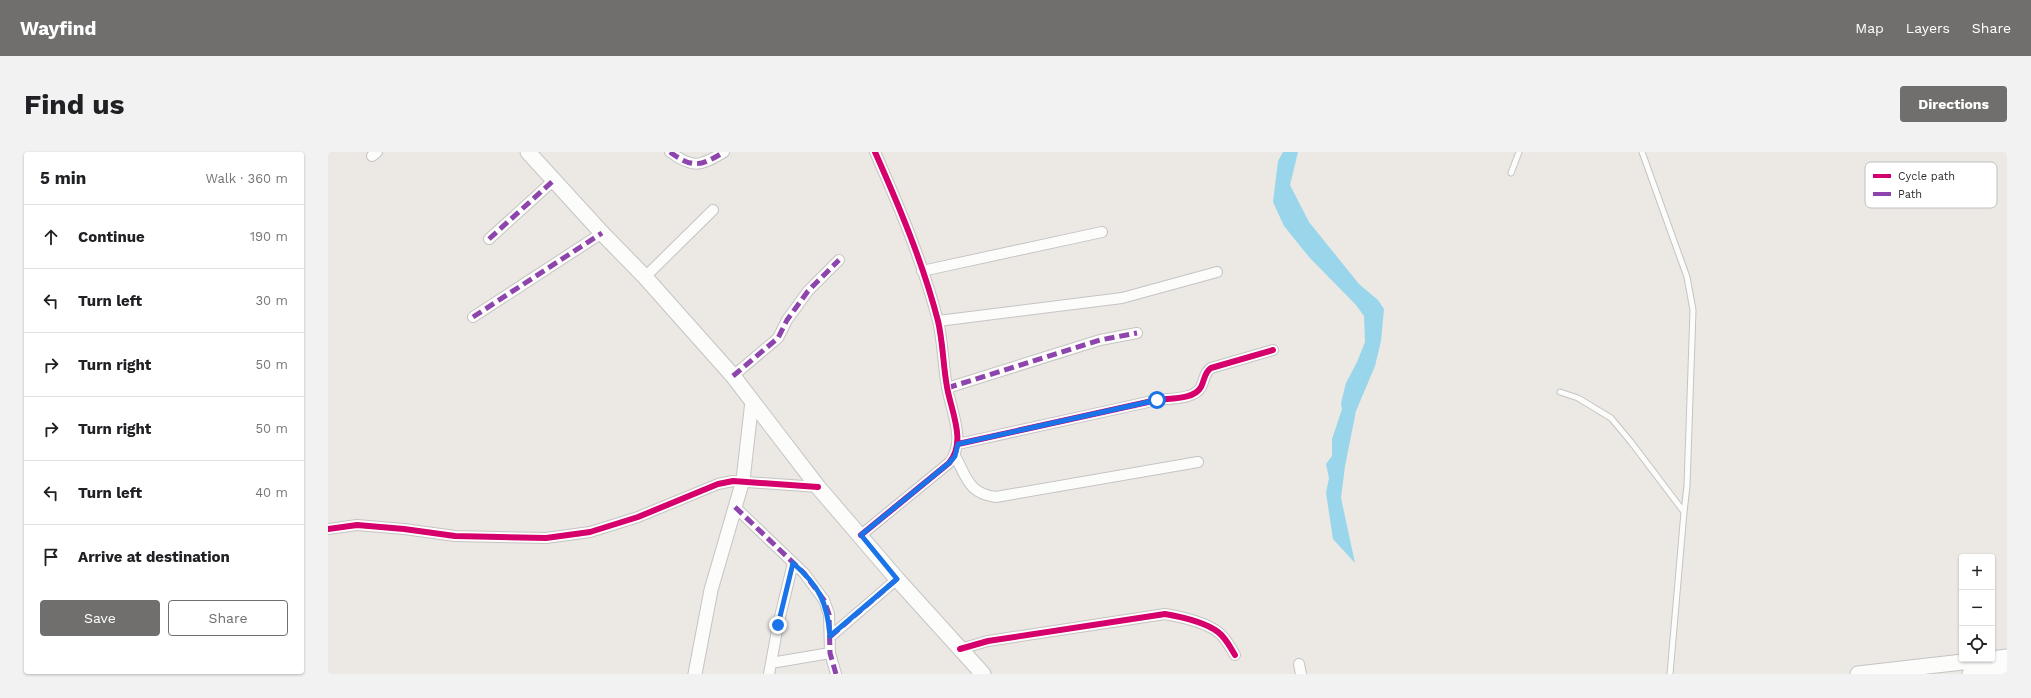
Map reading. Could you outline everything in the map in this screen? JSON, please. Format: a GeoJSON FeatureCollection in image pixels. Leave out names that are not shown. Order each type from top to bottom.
{"type":"FeatureCollection","features":[{"type":"Feature","properties":{"kind":"main road"},"geometry":{"type":"LineString","coordinates":[[528,152],[602,233],[645,277],[733,376],[818,486],[897,579],[984,674]]}},
{"type":"Feature","properties":{"kind":"main road"},"geometry":{"type":"LineString","coordinates":[[1995,659],[2007,657]]}},
{"type":"Feature","properties":{"kind":"main road"},"geometry":{"type":"LineString","coordinates":[[1858,674],[1963,662]]}},
{"type":"Feature","properties":{"kind":"main road"},"geometry":{"type":"LineString","coordinates":[[1970,674],[2007,669]]}},
{"type":"Feature","properties":{"kind":"street"},"geometry":{"type":"LineString","coordinates":[[670,152],[688,163],[695,165],[702,164],[724,152]]}},
{"type":"Feature","properties":{"kind":"street"},"geometry":{"type":"LineString","coordinates":[[861,535],[955,456],[958,444],[947,388],[938,321],[898,205],[875,152]]}},
{"type":"Feature","properties":{"kind":"street"},"geometry":{"type":"LineString","coordinates":[[489,239],[554,180]]}},
{"type":"Feature","properties":{"kind":"street"},"geometry":{"type":"LineString","coordinates":[[645,277],[713,210]]}},
{"type":"Feature","properties":{"kind":"street"},"geometry":{"type":"LineString","coordinates":[[922,272],[1102,232]]}},
{"type":"Feature","properties":{"kind":"street"},"geometry":{"type":"LineString","coordinates":[[473,317],[602,233]]}},
{"type":"Feature","properties":{"kind":"street"},"geometry":{"type":"LineString","coordinates":[[733,376],[778,338],[787,320],[808,291],[839,260]]}},
{"type":"Feature","properties":{"kind":"street"},"geometry":{"type":"LineString","coordinates":[[938,321],[1122,298],[1217,272]]}},
{"type":"Feature","properties":{"kind":"street"},"geometry":{"type":"LineString","coordinates":[[947,388],[1100,340],[1137,333]]}},
{"type":"Feature","properties":{"kind":"street"},"geometry":{"type":"LineString","coordinates":[[958,444],[1157,400],[1190,395],[1200,389],[1205,374],[1211,368],[1273,350]]}},
{"type":"Feature","properties":{"kind":"street"},"geometry":{"type":"LineString","coordinates":[[695,674],[711,590],[743,480],[752,401]]}},
{"type":"Feature","properties":{"kind":"street"},"geometry":{"type":"LineString","coordinates":[[955,456],[974,490],[981,494],[996,497],[1198,462]]}},
{"type":"Feature","properties":{"kind":"street"},"geometry":{"type":"LineString","coordinates":[[328,529],[357,525],[404,528],[456,536],[546,538],[590,532],[638,517],[718,484],[743,480],[818,486]]}},
{"type":"Feature","properties":{"kind":"street"},"geometry":{"type":"LineString","coordinates":[[735,507],[815,585],[824,600],[828,614],[830,653],[836,674]]}},
{"type":"Feature","properties":{"kind":"street"},"geometry":{"type":"LineString","coordinates":[[770,674],[771,663],[793,563]]}},
{"type":"Feature","properties":{"kind":"street"},"geometry":{"type":"LineString","coordinates":[[830,636],[897,579]]}},
{"type":"Feature","properties":{"kind":"street"},"geometry":{"type":"LineString","coordinates":[[960,649],[988,641],[1165,614],[1179,616],[1218,632],[1228,642],[1235,655]]}},
{"type":"Feature","properties":{"kind":"street"},"geometry":{"type":"LineString","coordinates":[[771,663],[830,653]]}},
{"type":"Feature","properties":{"kind":"lane"},"geometry":{"type":"LineString","coordinates":[[1510,173],[1519,152]]}},
{"type":"Feature","properties":{"kind":"lane"},"geometry":{"type":"LineString","coordinates":[[1642,152],[1687,277],[1693,310],[1687,486],[1670,674]]}},
{"type":"Feature","properties":{"kind":"lane"},"geometry":{"type":"LineString","coordinates":[[1560,392],[1578,398],[1611,418],[1684,512]]}},
{"type":"Feature","properties":{"kind":"water"},"geometry":{"type":"Polygon","coordinates":[[[1283,152],[1298,152],[1290,185],[1309,222],[1359,284],[1378,300],[1384,309],[1381,341],[1375,366],[1356,411],[1345,466],[1341,498],[1355,563],[1333,539],[1326,493],[1329,478],[1326,464],[1332,456],[1332,439],[1342,409],[1341,403],[1346,383],[1365,342],[1364,316],[1356,305],[1309,257],[1284,226],[1273,202],[1278,161],[1283,152]]]}},
{"type":"Feature","properties":{"kind":"marked path"},"geometry":{"type":"LineString","coordinates":[[670,152],[685,161],[697,164],[703,163],[724,152]]}},
{"type":"Feature","properties":{"kind":"marked path"},"geometry":{"type":"LineString","coordinates":[[489,239],[554,180]]}},
{"type":"Feature","properties":{"kind":"marked path"},"geometry":{"type":"LineString","coordinates":[[473,317],[602,233]]}},
{"type":"Feature","properties":{"kind":"marked path"},"geometry":{"type":"LineString","coordinates":[[733,376],[778,338],[787,320],[808,291],[839,260]]}},
{"type":"Feature","properties":{"kind":"marked path"},"geometry":{"type":"LineString","coordinates":[[947,388],[1100,340],[1137,333]]}},
{"type":"Feature","properties":{"kind":"marked path"},"geometry":{"type":"LineString","coordinates":[[735,507],[804,573],[824,600],[829,614],[830,653],[836,674]]}},
{"type":"Feature","properties":{"kind":"marked path"},"geometry":{"type":"LineString","coordinates":[[831,636],[897,579]]}},
{"type":"Feature","properties":{"kind":"cycle path"},"geometry":{"type":"LineString","coordinates":[[861,535],[949,463],[957,446],[956,426],[947,387],[940,329],[932,299],[910,235],[875,152]]}},
{"type":"Feature","properties":{"kind":"cycle path"},"geometry":{"type":"LineString","coordinates":[[958,444],[1157,400],[1187,396],[1198,391],[1207,372],[1211,368],[1273,350]]}},
{"type":"Feature","properties":{"kind":"cycle path"},"geometry":{"type":"LineString","coordinates":[[328,529],[357,525],[404,529],[455,536],[546,538],[590,532],[638,517],[718,484],[733,481],[818,487]]}},
{"type":"Feature","properties":{"kind":"cycle path"},"geometry":{"type":"LineString","coordinates":[[960,649],[988,641],[1165,614],[1193,620],[1213,628],[1228,643],[1235,655]]}},
{"type":"Feature","properties":{"kind":"route"},"geometry":{"type":"LineString","coordinates":[[778,625],[793,563],[815,585],[824,600],[828,614],[830,636],[897,579],[861,535],[949,463],[955,456],[958,444],[1157,400]]}}]}
